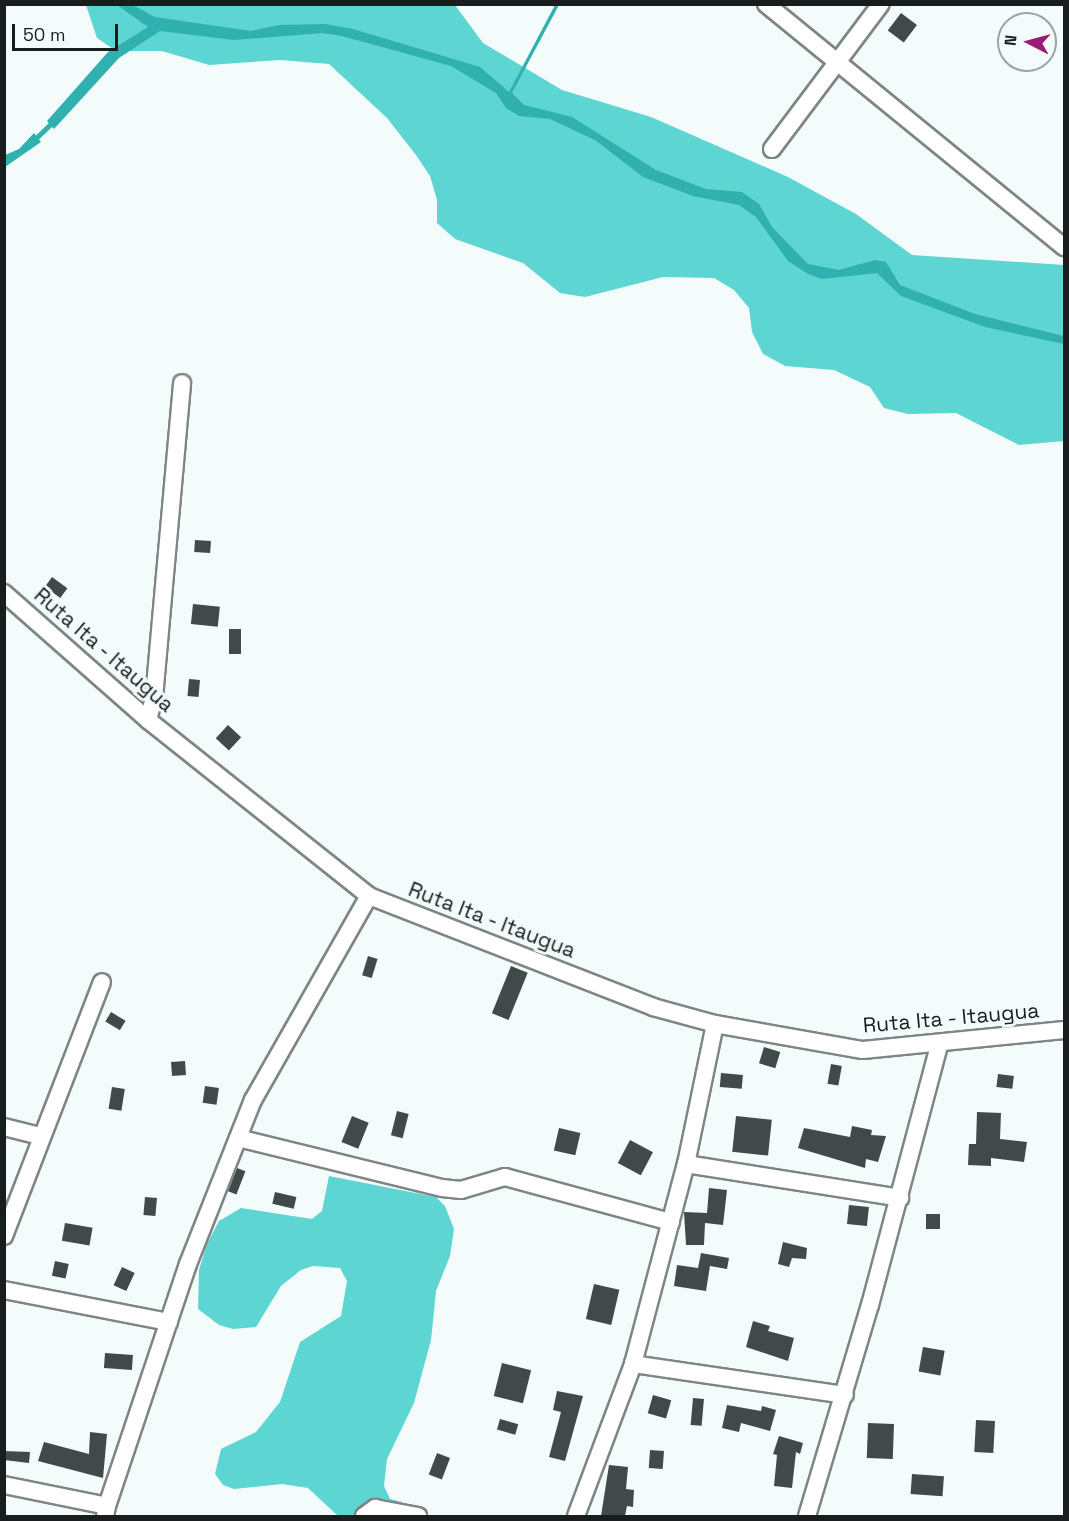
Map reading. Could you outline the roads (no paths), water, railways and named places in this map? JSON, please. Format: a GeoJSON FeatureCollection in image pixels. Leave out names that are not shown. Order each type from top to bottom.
{"type":"FeatureCollection","features":[{"type":"Feature","properties":{"kind":"street"},"geometry":{"type":"LineString","coordinates":[[766,4],[1065,247]]}},
{"type":"Feature","properties":{"kind":"street"},"geometry":{"type":"LineString","coordinates":[[772,149],[834,61],[881,4]]}},
{"type":"Feature","properties":{"kind":"street"},"geometry":{"type":"LineString","coordinates":[[148,720],[154,698],[182,383]]}},
{"type":"Feature","properties":{"kind":"street","name":"Ruta Ita - Itaugua"},"geometry":{"type":"LineString","coordinates":[[4,593],[148,720],[369,896],[653,1007],[715,1024],[863,1050],[939,1045],[1065,1030]]}},
{"type":"Feature","properties":{"kind":"street"},"geometry":{"type":"LineString","coordinates":[[4,1485],[106,1511],[169,1322],[253,1100],[369,896]]}},
{"type":"Feature","properties":{"kind":"street"},"geometry":{"type":"LineString","coordinates":[[4,1236],[40,1136],[102,982]]}},
{"type":"Feature","properties":{"kind":"street"},"geometry":{"type":"LineString","coordinates":[[576,1516],[633,1364],[686,1164],[715,1024]]}},
{"type":"Feature","properties":{"kind":"street"},"geometry":{"type":"LineString","coordinates":[[807,1516],[845,1395],[900,1198],[939,1045]]}},
{"type":"Feature","properties":{"kind":"street"},"geometry":{"type":"LineString","coordinates":[[4,1127],[40,1136]]}},
{"type":"Feature","properties":{"kind":"street"},"geometry":{"type":"LineString","coordinates":[[238,1138],[442,1188],[460,1190],[505,1177],[671,1222]]}},
{"type":"Feature","properties":{"kind":"street"},"geometry":{"type":"LineString","coordinates":[[686,1164],[900,1198]]}},
{"type":"Feature","properties":{"kind":"street"},"geometry":{"type":"LineString","coordinates":[[4,1290],[169,1322]]}},
{"type":"Feature","properties":{"kind":"street"},"geometry":{"type":"LineString","coordinates":[[633,1364],[845,1395]]}},
{"type":"Feature","properties":{"kind":"street"},"geometry":{"type":"LineString","coordinates":[[364,1516],[375,1508],[418,1516]]}},
{"type":"Feature","properties":{"kind":"waterway"},"geometry":{"type":"LineString","coordinates":[[126,4],[145,14]]}},
{"type":"Feature","properties":{"kind":"waterway"},"geometry":{"type":"LineString","coordinates":[[33,141],[53,122]]}}]}
